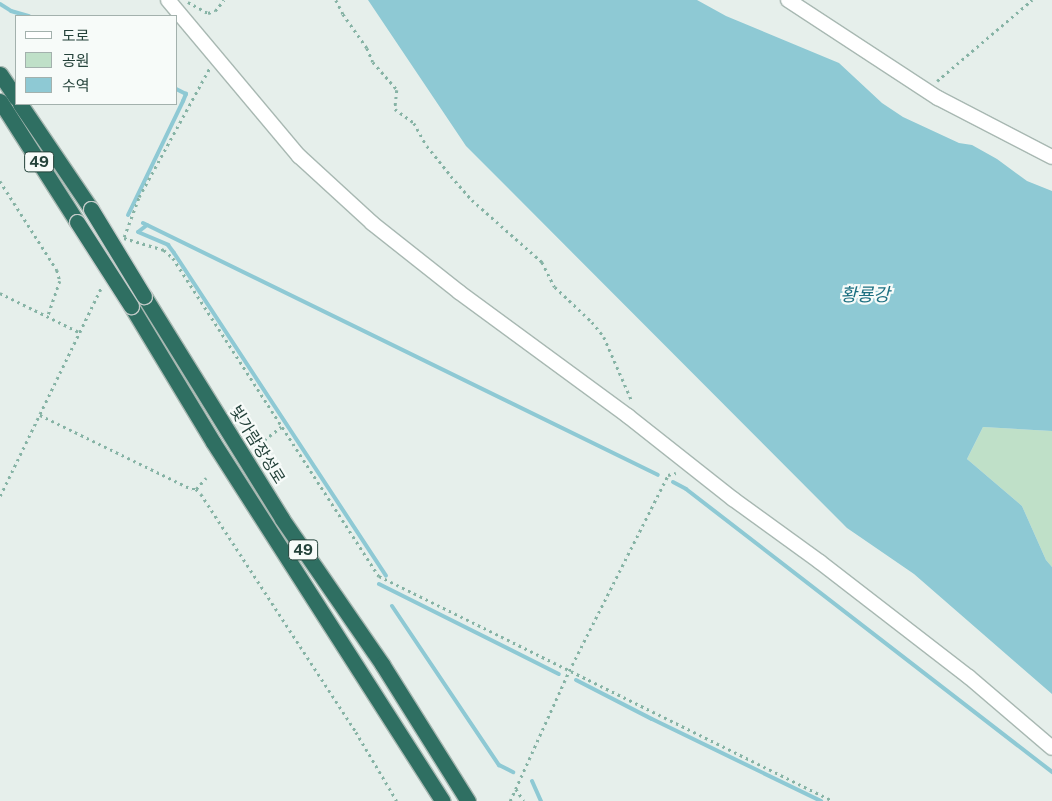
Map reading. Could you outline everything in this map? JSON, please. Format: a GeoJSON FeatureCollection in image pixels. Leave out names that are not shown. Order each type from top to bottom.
{"type":"FeatureCollection","features":[{"type":"Feature","properties":{"kind":"highway"},"geometry":{"type":"LineString","coordinates":[[0,74],[15,96]]}},
{"type":"Feature","properties":{"kind":"highway","name":"49"},"geometry":{"type":"LineString","coordinates":[[0,102],[131,306],[213,442],[443,801]]}},
{"type":"Feature","properties":{"kind":"highway","name":"빛가람장성로"},"geometry":{"type":"LineString","coordinates":[[21,105],[92,209],[282,519],[382,664],[468,801]]}},
{"type":"Feature","properties":{"kind":"street"},"geometry":{"type":"LineString","coordinates":[[788,0],[926,90],[1052,157]]}},
{"type":"Feature","properties":{"kind":"street"},"geometry":{"type":"LineString","coordinates":[[170,2],[299,156],[372,223],[459,292],[628,416],[733,499],[820,562],[969,677],[1052,748]]}},
{"type":"Feature","properties":{"kind":"path"},"geometry":{"type":"LineString","coordinates":[[170,2],[183,1],[208,13],[216,11],[224,0]]}},
{"type":"Feature","properties":{"kind":"path"},"geometry":{"type":"LineString","coordinates":[[336,0],[342,14],[367,48],[373,62],[397,90],[395,109],[414,123],[427,146],[450,176],[472,200],[542,262],[555,287],[604,337],[634,408],[628,416]]}},
{"type":"Feature","properties":{"kind":"path"},"geometry":{"type":"LineString","coordinates":[[926,90],[1032,0]]}},
{"type":"Feature","properties":{"kind":"path"},"geometry":{"type":"LineString","coordinates":[[120,246],[138,197],[215,57]]}},
{"type":"Feature","properties":{"kind":"path"},"geometry":{"type":"LineString","coordinates":[[0,181],[57,270],[60,281],[48,316]]}},
{"type":"Feature","properties":{"kind":"path"},"geometry":{"type":"LineString","coordinates":[[124,237],[164,250],[173,258],[379,576],[833,801]]}},
{"type":"Feature","properties":{"kind":"path"},"geometry":{"type":"LineString","coordinates":[[0,496],[81,334],[104,281]]}},
{"type":"Feature","properties":{"kind":"path"},"geometry":{"type":"LineString","coordinates":[[0,293],[81,334]]}},
{"type":"Feature","properties":{"kind":"path"},"geometry":{"type":"LineString","coordinates":[[40,415],[192,489],[196,489],[356,732],[397,801]]}},
{"type":"Feature","properties":{"kind":"path"},"geometry":{"type":"LineString","coordinates":[[259,444],[281,427]]}},
{"type":"Feature","properties":{"kind":"path"},"geometry":{"type":"LineString","coordinates":[[510,801],[569,671],[668,475],[675,472],[682,473]]}},
{"type":"Feature","properties":{"kind":"path"},"geometry":{"type":"LineString","coordinates":[[196,489],[206,478]]}},
{"type":"Feature","properties":{"kind":"path"},"geometry":{"type":"LineString","coordinates":[[516,789],[524,801]]}},
{"type":"Feature","properties":{"kind":"green space"},"geometry":{"type":"Polygon","coordinates":[[[983,427],[1052,431],[1052,567],[1046,560],[1022,506],[967,459],[983,427]]]}},
{"type":"Feature","properties":{"kind":"water","name":"황룡강"},"geometry":{"type":"Polygon","coordinates":[[[368,0],[697,0],[726,16],[839,63],[882,103],[903,117],[959,143],[972,145],[997,159],[1027,181],[1052,191],[1052,431],[983,427],[967,459],[1022,506],[1046,560],[1052,567],[1052,694],[914,574],[847,528],[466,146],[368,0]]]}},
{"type":"Feature","properties":{"kind":"waterway"},"geometry":{"type":"LineString","coordinates":[[0,4],[11,11],[25,15]]}},
{"type":"Feature","properties":{"kind":"waterway"},"geometry":{"type":"LineString","coordinates":[[128,215],[186,94],[178,90]]}},
{"type":"Feature","properties":{"kind":"waterway"},"geometry":{"type":"LineString","coordinates":[[143,223],[658,475]]}},
{"type":"Feature","properties":{"kind":"waterway"},"geometry":{"type":"LineString","coordinates":[[147,225],[138,232],[168,245],[174,253],[386,576]]}},
{"type":"Feature","properties":{"kind":"waterway"},"geometry":{"type":"LineString","coordinates":[[673,482],[686,489],[1052,772]]}},
{"type":"Feature","properties":{"kind":"waterway"},"geometry":{"type":"LineString","coordinates":[[379,584],[559,674]]}},
{"type":"Feature","properties":{"kind":"waterway"},"geometry":{"type":"LineString","coordinates":[[392,606],[499,765],[513,772]]}},
{"type":"Feature","properties":{"kind":"waterway"},"geometry":{"type":"LineString","coordinates":[[576,680],[821,801]]}},
{"type":"Feature","properties":{"kind":"waterway"},"geometry":{"type":"LineString","coordinates":[[532,781],[541,801]]}}]}
